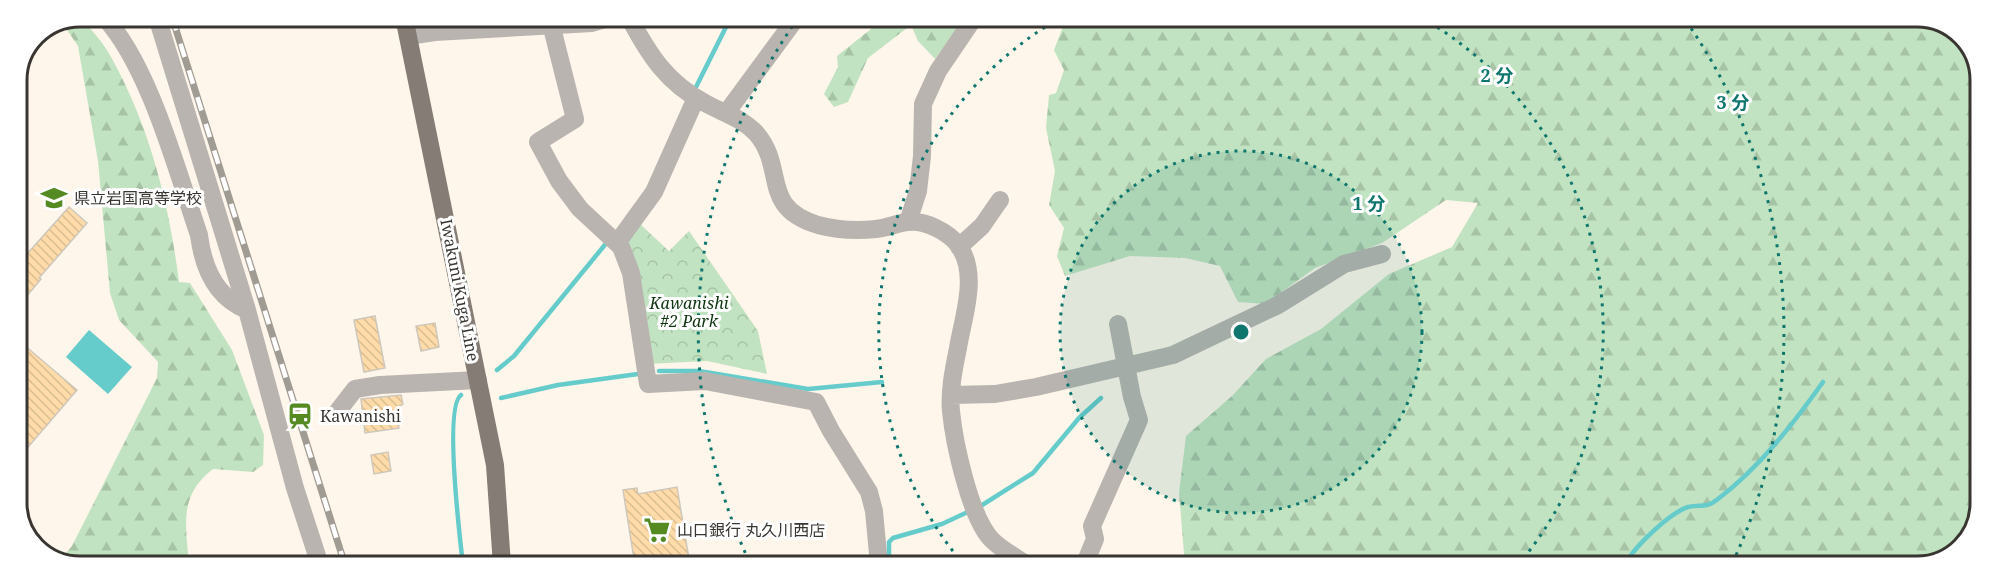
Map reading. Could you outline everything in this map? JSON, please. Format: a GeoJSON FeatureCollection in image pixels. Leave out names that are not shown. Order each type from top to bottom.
{"type":"FeatureCollection","features":[{"type":"Feature","properties":{"kind":"main road","name":"Iwakuni Kuga Line"},"geometry":{"type":"LineString","coordinates":[[406,27],[497,476],[501,556]]}},
{"type":"Feature","properties":{"kind":"street"},"geometry":{"type":"LineString","coordinates":[[111,27],[129,53],[156,111],[199,235],[201,254],[214,284],[232,304],[247,310]]}},
{"type":"Feature","properties":{"kind":"street"},"geometry":{"type":"LineString","coordinates":[[160,27],[247,310],[295,488],[317,556]]}},
{"type":"Feature","properties":{"kind":"street"},"geometry":{"type":"LineString","coordinates":[[408,36],[515,27]]}},
{"type":"Feature","properties":{"kind":"street"},"geometry":{"type":"LineString","coordinates":[[552,27],[575,119],[538,142],[560,181],[580,209],[614,240],[631,273],[648,384],[705,381],[816,402],[869,492],[874,511],[878,556]]}},
{"type":"Feature","properties":{"kind":"street"},"geometry":{"type":"LineString","coordinates":[[635,27],[655,63],[672,82],[696,98],[727,112],[755,133],[764,146],[772,166],[777,192],[784,206],[796,216],[818,225],[844,230],[878,229],[918,222],[950,237],[959,247],[968,273],[968,294],[951,395],[951,411],[974,509],[991,540],[1014,556]]}},
{"type":"Feature","properties":{"kind":"street"},"geometry":{"type":"LineString","coordinates":[[727,112],[790,27]]}},
{"type":"Feature","properties":{"kind":"street"},"geometry":{"type":"LineString","coordinates":[[908,222],[918,191],[922,156],[923,104],[938,71],[968,27]]}},
{"type":"Feature","properties":{"kind":"street"},"geometry":{"type":"LineString","coordinates":[[614,240],[654,192],[696,98]]}},
{"type":"Feature","properties":{"kind":"street"},"geometry":{"type":"LineString","coordinates":[[959,247],[982,226],[1000,200]]}},
{"type":"Feature","properties":{"kind":"street"},"geometry":{"type":"LineString","coordinates":[[951,395],[995,394],[1128,377],[1278,305],[1344,264],[1382,254]]}},
{"type":"Feature","properties":{"kind":"street"},"geometry":{"type":"LineString","coordinates":[[1088,556],[1095,539],[1092,526],[1139,420],[1118,324]]}},
{"type":"Feature","properties":{"kind":"street"},"geometry":{"type":"LineString","coordinates":[[338,411],[355,389],[380,385],[478,380]]}},
{"type":"Feature","properties":{"kind":"green space"},"geometry":{"type":"Polygon","coordinates":[[[89,27],[111,57],[125,84],[156,166],[170,223],[179,282],[190,283],[232,350],[264,435],[263,465],[253,472],[213,469],[194,490],[187,512],[188,556],[73,556],[65,554],[72,546],[157,378],[158,362],[119,320],[110,293],[98,161],[78,46],[66,29],[89,27]]]}},
{"type":"Feature","properties":{"kind":"green space"},"geometry":{"type":"Polygon","coordinates":[[[873,27],[908,27],[868,58],[848,102],[834,107],[824,94],[838,67],[837,56],[873,27]]]}},
{"type":"Feature","properties":{"kind":"green space"},"geometry":{"type":"Polygon","coordinates":[[[912,27],[958,27],[935,59],[918,41],[912,27]]]}},
{"type":"Feature","properties":{"kind":"green space"},"geometry":{"type":"Polygon","coordinates":[[[1063,27],[1924,27],[1944,34],[1961,51],[1970,76],[1970,510],[1966,523],[1957,538],[1949,545],[1940,551],[1924,556],[1184,556],[1179,493],[1186,436],[1232,396],[1266,359],[1321,329],[1389,274],[1452,247],[1478,203],[1446,200],[1382,243],[1315,268],[1265,304],[1238,302],[1220,266],[1185,258],[1130,256],[1065,276],[1057,256],[1064,228],[1049,205],[1055,171],[1046,128],[1049,95],[1056,93],[1064,70],[1054,50],[1063,27]]]}},
{"type":"Feature","properties":{"kind":"green space","name":"Kawanishi #2 Park"},"geometry":{"type":"Polygon","coordinates":[[[640,224],[669,251],[689,231],[758,331],[767,374],[707,361],[647,364],[627,237],[640,224]]]}},
{"type":"Feature","properties":{"kind":"water"},"geometry":{"type":"Polygon","coordinates":[[[89,330],[132,367],[108,394],[66,357],[89,330]]]}},
{"type":"Feature","properties":{"kind":"building"},"geometry":{"type":"Polygon","coordinates":[[[69,207],[87,223],[39,278],[41,279],[27,296],[27,254],[69,207]]]}},
{"type":"Feature","properties":{"kind":"building"},"geometry":{"type":"Polygon","coordinates":[[[375,316],[385,368],[364,372],[354,320],[375,316]]]}},
{"type":"Feature","properties":{"kind":"building"},"geometry":{"type":"Polygon","coordinates":[[[435,323],[439,347],[421,351],[416,326],[435,323]]]}},
{"type":"Feature","properties":{"kind":"building"},"geometry":{"type":"Polygon","coordinates":[[[27,348],[77,390],[27,448],[27,348]]]}},
{"type":"Feature","properties":{"kind":"building"},"geometry":{"type":"Polygon","coordinates":[[[401,395],[403,404],[396,408],[399,428],[365,433],[361,399],[401,395]]]}},
{"type":"Feature","properties":{"kind":"building"},"geometry":{"type":"Polygon","coordinates":[[[388,452],[391,471],[374,474],[371,455],[388,452]]]}},
{"type":"Feature","properties":{"kind":"building","name":"山口銀行 丸久川西店"},"geometry":{"type":"Polygon","coordinates":[[[677,487],[688,556],[634,556],[623,490],[637,488],[638,494],[677,487]]]}},
{"type":"Feature","properties":{"kind":"waterway"},"geometry":{"type":"LineString","coordinates":[[694,91],[726,27]]}},
{"type":"Feature","properties":{"kind":"waterway"},"geometry":{"type":"LineString","coordinates":[[497,370],[514,356],[608,241]]}},
{"type":"Feature","properties":{"kind":"waterway"},"geometry":{"type":"LineString","coordinates":[[659,371],[699,371],[808,389],[882,382]]}},
{"type":"Feature","properties":{"kind":"waterway"},"geometry":{"type":"LineString","coordinates":[[501,398],[558,385],[638,374]]}},
{"type":"Feature","properties":{"kind":"waterway"},"geometry":{"type":"LineString","coordinates":[[1631,556],[1643,541],[1672,516],[1688,507],[1714,502],[1733,487],[1788,429],[1823,382]]}},
{"type":"Feature","properties":{"kind":"waterway"},"geometry":{"type":"LineString","coordinates":[[461,395],[456,405],[453,447],[462,556]]}},
{"type":"Feature","properties":{"kind":"waterway"},"geometry":{"type":"LineString","coordinates":[[979,507],[1033,473],[1079,418],[1101,398]]}},
{"type":"Feature","properties":{"kind":"waterway"},"geometry":{"type":"LineString","coordinates":[[889,556],[889,542],[893,538],[942,524],[972,510]]}},
{"type":"Feature","properties":{"kind":"railway"},"geometry":{"type":"LineString","coordinates":[[175,27],[342,556]]}},
{"type":"Feature","properties":{"kind":"place","name":"県立岩国高等学校"},"geometry":{"type":"Point","coordinates":[54,198]}},
{"type":"Feature","properties":{"kind":"place","name":"Kawanishi"},"geometry":{"type":"Point","coordinates":[300,416]}},
{"type":"Feature","properties":{"kind":"place","name":"山口銀行 丸久川西店"},"geometry":{"type":"Point","coordinates":[657,530]}}]}
